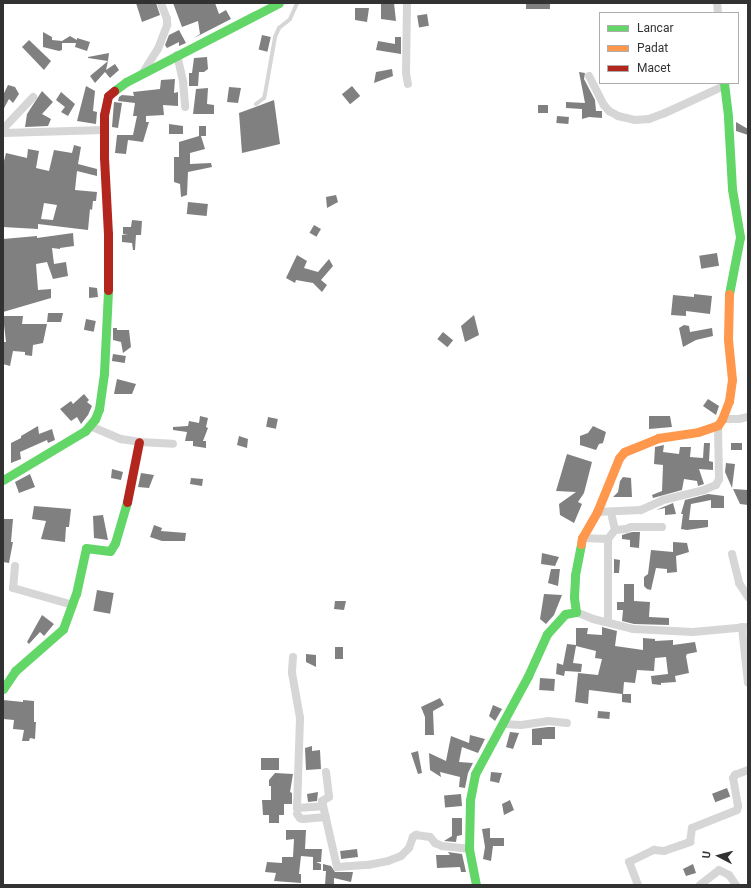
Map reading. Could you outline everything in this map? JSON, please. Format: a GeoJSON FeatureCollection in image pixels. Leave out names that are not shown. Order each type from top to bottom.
{"type":"FeatureCollection","features":[{"type":"Feature","properties":{"kind":"street"},"geometry":{"type":"LineString","coordinates":[[142,74],[158,49],[167,25],[167,19],[161,3]]}},
{"type":"Feature","properties":{"kind":"street"},"geometry":{"type":"LineString","coordinates":[[3,480],[56,450],[90,426],[99,409],[104,373],[109,255],[105,204],[104,130],[108,96],[115,89],[142,74],[279,3]]}},
{"type":"Feature","properties":{"kind":"street"},"geometry":{"type":"LineString","coordinates":[[407,3],[406,68],[408,84]]}},
{"type":"Feature","properties":{"kind":"street"},"geometry":{"type":"LineString","coordinates":[[178,55],[183,82],[185,107]]}},
{"type":"Feature","properties":{"kind":"street"},"geometry":{"type":"LineString","coordinates":[[589,76],[604,105],[609,111],[618,116],[634,120],[649,119],[665,114],[724,84],[728,117],[732,189],[740,237],[729,292],[729,352],[732,380],[729,401],[720,422],[719,479],[716,485],[704,490],[663,500],[641,510],[597,512]]}},
{"type":"Feature","properties":{"kind":"street"},"geometry":{"type":"LineString","coordinates":[[3,129],[33,98]]}},
{"type":"Feature","properties":{"kind":"street"},"geometry":{"type":"LineString","coordinates":[[3,133],[104,130]]}},
{"type":"Feature","properties":{"kind":"street"},"geometry":{"type":"LineString","coordinates":[[576,612],[574,597],[575,575],[582,538],[597,512],[619,458],[624,452],[636,445],[658,438],[698,432],[720,422],[748,417]]}},
{"type":"Feature","properties":{"kind":"street"},"geometry":{"type":"LineString","coordinates":[[90,426],[121,439],[138,442],[173,444]]}},
{"type":"Feature","properties":{"kind":"street"},"geometry":{"type":"LineString","coordinates":[[3,689],[15,671],[62,629],[73,605],[86,548],[110,551],[118,536],[131,489],[138,442]]}},
{"type":"Feature","properties":{"kind":"street"},"geometry":{"type":"LineString","coordinates":[[612,518],[615,530]]}},
{"type":"Feature","properties":{"kind":"street"},"geometry":{"type":"LineString","coordinates":[[608,622],[608,539],[615,530],[631,527],[662,527]]}},
{"type":"Feature","properties":{"kind":"street"},"geometry":{"type":"LineString","coordinates":[[582,538],[608,539]]}},
{"type":"Feature","properties":{"kind":"street"},"geometry":{"type":"LineString","coordinates":[[732,554],[739,583],[748,597]]}},
{"type":"Feature","properties":{"kind":"street"},"geometry":{"type":"LineString","coordinates":[[15,566],[13,588],[73,605]]}},
{"type":"Feature","properties":{"kind":"street"},"geometry":{"type":"LineString","coordinates":[[476,885],[469,849],[470,800],[475,774],[528,676],[547,634],[565,614],[576,612],[633,629],[693,632],[745,627],[748,683]]}},
{"type":"Feature","properties":{"kind":"street"},"geometry":{"type":"LineString","coordinates":[[293,657],[292,674],[300,718],[297,808],[323,806]]}},
{"type":"Feature","properties":{"kind":"street"},"geometry":{"type":"LineString","coordinates":[[503,724],[521,725],[547,722],[566,723]]}},
{"type":"Feature","properties":{"kind":"street"},"geometry":{"type":"LineString","coordinates":[[638,885],[629,862],[654,850],[664,851],[690,842],[692,828],[737,810],[738,806],[732,778],[735,775],[748,770]]}},
{"type":"Feature","properties":{"kind":"street"},"geometry":{"type":"LineString","coordinates":[[326,772],[329,797],[323,800],[323,806],[335,865],[339,867],[368,865],[401,856],[409,848],[413,837],[416,835],[428,837],[439,845],[469,849]]}},
{"type":"Feature","properties":{"kind":"street"},"geometry":{"type":"LineString","coordinates":[[297,814],[302,819],[326,817]]}},
{"type":"Feature","properties":{"kind":"street"},"geometry":{"type":"LineString","coordinates":[[700,885],[719,870],[729,875],[736,885]]}},
{"type":"Feature","properties":{"kind":"lane"},"geometry":{"type":"LineString","coordinates":[[256,104],[264,98],[266,94],[276,32],[290,19],[297,3]]}},
{"type":"Feature","properties":{"kind":"building"},"geometry":{"type":"Polygon","coordinates":[[[136,3],[156,3],[160,15],[142,22],[136,3]]]}},
{"type":"Feature","properties":{"kind":"building"},"geometry":{"type":"Polygon","coordinates":[[[173,3],[215,3],[219,14],[226,10],[231,19],[194,38],[200,34],[198,21],[182,27],[173,3]]]}},
{"type":"Feature","properties":{"kind":"building"},"geometry":{"type":"Polygon","coordinates":[[[381,3],[394,3],[396,21],[381,19],[381,3]]]}},
{"type":"Feature","properties":{"kind":"building"},"geometry":{"type":"Polygon","coordinates":[[[526,3],[550,3],[550,9],[526,9],[526,3]]]}},
{"type":"Feature","properties":{"kind":"building"},"geometry":{"type":"Polygon","coordinates":[[[355,8],[369,8],[367,22],[355,20],[355,8]]]}},
{"type":"Feature","properties":{"kind":"building"},"geometry":{"type":"Polygon","coordinates":[[[427,14],[429,26],[419,27],[417,16],[427,14]]]}},
{"type":"Feature","properties":{"kind":"building"},"geometry":{"type":"Polygon","coordinates":[[[179,30],[186,43],[179,46],[179,42],[167,48],[165,45],[169,35],[179,30]]]}},
{"type":"Feature","properties":{"kind":"building"},"geometry":{"type":"Polygon","coordinates":[[[43,32],[52,37],[52,40],[62,41],[70,36],[77,40],[77,38],[90,42],[87,51],[75,47],[76,43],[62,43],[62,50],[59,51],[43,47],[43,32]]]}},
{"type":"Feature","properties":{"kind":"building"},"geometry":{"type":"Polygon","coordinates":[[[262,35],[271,37],[267,52],[259,50],[262,35]]]}},
{"type":"Feature","properties":{"kind":"building"},"geometry":{"type":"Polygon","coordinates":[[[395,37],[401,37],[401,54],[376,50],[378,41],[395,44],[395,37]]]}},
{"type":"Feature","properties":{"kind":"building"},"geometry":{"type":"Polygon","coordinates":[[[29,40],[51,61],[44,70],[22,47],[29,40]]]}},
{"type":"Feature","properties":{"kind":"building"},"geometry":{"type":"Polygon","coordinates":[[[109,53],[108,61],[88,58],[88,57],[109,53]]]}},
{"type":"Feature","properties":{"kind":"building"},"geometry":{"type":"Polygon","coordinates":[[[207,57],[208,69],[204,72],[199,72],[198,86],[189,86],[189,73],[192,73],[194,58],[207,57]]]}},
{"type":"Feature","properties":{"kind":"building"},"geometry":{"type":"Polygon","coordinates":[[[108,61],[106,70],[115,64],[119,70],[110,78],[105,72],[95,83],[90,76],[108,61]]]}},
{"type":"Feature","properties":{"kind":"building"},"geometry":{"type":"Polygon","coordinates":[[[392,69],[393,76],[374,83],[376,72],[392,69]]]}},
{"type":"Feature","properties":{"kind":"building"},"geometry":{"type":"Polygon","coordinates":[[[579,72],[585,73],[584,79],[595,100],[596,111],[602,111],[602,118],[589,117],[582,119],[582,109],[566,108],[566,102],[585,103],[579,72]]]}},
{"type":"Feature","properties":{"kind":"building"},"geometry":{"type":"Polygon","coordinates":[[[175,79],[174,93],[178,92],[178,106],[163,105],[164,115],[146,116],[146,122],[149,122],[143,142],[128,140],[126,154],[115,153],[117,135],[133,135],[137,116],[133,116],[135,103],[118,101],[119,97],[122,95],[134,96],[133,92],[160,89],[161,80],[175,79]]]}},
{"type":"Feature","properties":{"kind":"building"},"geometry":{"type":"Polygon","coordinates":[[[8,85],[15,87],[19,94],[13,103],[9,99],[3,110],[3,95],[8,85]]]}},
{"type":"Feature","properties":{"kind":"building"},"geometry":{"type":"Polygon","coordinates":[[[86,86],[95,91],[93,111],[97,112],[96,124],[77,121],[86,86]]]}},
{"type":"Feature","properties":{"kind":"building"},"geometry":{"type":"Polygon","coordinates":[[[352,86],[360,96],[350,104],[342,94],[352,86]]]}},
{"type":"Feature","properties":{"kind":"building"},"geometry":{"type":"Polygon","coordinates":[[[229,87],[241,88],[238,103],[227,102],[229,87]]]}},
{"type":"Feature","properties":{"kind":"building"},"geometry":{"type":"Polygon","coordinates":[[[208,88],[207,104],[214,105],[214,114],[193,114],[196,89],[208,88]]]}},
{"type":"Feature","properties":{"kind":"building"},"geometry":{"type":"Polygon","coordinates":[[[42,91],[53,102],[42,114],[51,119],[48,126],[25,127],[27,114],[42,91]]]}},
{"type":"Feature","properties":{"kind":"building"},"geometry":{"type":"Polygon","coordinates":[[[61,92],[75,104],[68,116],[61,112],[65,107],[56,100],[61,92]]]}},
{"type":"Feature","properties":{"kind":"building"},"geometry":{"type":"Polygon","coordinates":[[[274,100],[280,144],[242,153],[239,113],[274,100]]]}},
{"type":"Feature","properties":{"kind":"building"},"geometry":{"type":"Polygon","coordinates":[[[114,102],[122,103],[118,128],[112,127],[114,102]]]}},
{"type":"Feature","properties":{"kind":"building"},"geometry":{"type":"Polygon","coordinates":[[[538,105],[548,105],[548,113],[538,113],[538,105]]]}},
{"type":"Feature","properties":{"kind":"building"},"geometry":{"type":"Polygon","coordinates":[[[557,116],[569,117],[568,124],[556,123],[557,116]]]}},
{"type":"Feature","properties":{"kind":"building"},"geometry":{"type":"Polygon","coordinates":[[[736,122],[748,129],[748,135],[736,131],[736,122]]]}},
{"type":"Feature","properties":{"kind":"building"},"geometry":{"type":"Polygon","coordinates":[[[169,124],[183,126],[183,134],[169,134],[169,124]]]}},
{"type":"Feature","properties":{"kind":"building"},"geometry":{"type":"Polygon","coordinates":[[[199,126],[206,126],[206,136],[201,136],[205,149],[190,153],[190,164],[211,163],[212,167],[188,172],[187,195],[181,197],[180,184],[174,182],[174,157],[179,157],[179,142],[199,136],[199,126]]]}},
{"type":"Feature","properties":{"kind":"building"},"geometry":{"type":"Polygon","coordinates":[[[74,145],[81,147],[78,164],[97,169],[97,176],[77,171],[75,190],[97,192],[96,201],[93,201],[92,210],[90,209],[88,230],[38,224],[38,229],[3,227],[3,165],[6,153],[27,158],[28,149],[39,151],[36,168],[49,171],[54,150],[72,153],[74,145]],[[44,203],[41,219],[53,220],[57,205],[44,203]]]}},
{"type":"Feature","properties":{"kind":"building"},"geometry":{"type":"Polygon","coordinates":[[[336,195],[338,202],[327,208],[326,197],[336,195]]]}},
{"type":"Feature","properties":{"kind":"building"},"geometry":{"type":"Polygon","coordinates":[[[188,202],[208,204],[207,216],[187,214],[188,202]]]}},
{"type":"Feature","properties":{"kind":"building"},"geometry":{"type":"Polygon","coordinates":[[[132,220],[142,221],[141,235],[136,235],[135,250],[133,250],[132,243],[122,242],[122,235],[128,234],[123,234],[123,227],[131,227],[132,220]]]}},
{"type":"Feature","properties":{"kind":"building"},"geometry":{"type":"Polygon","coordinates":[[[314,225],[321,229],[316,237],[310,233],[314,225]]]}},
{"type":"Feature","properties":{"kind":"building"},"geometry":{"type":"Polygon","coordinates":[[[73,233],[74,246],[60,249],[52,248],[54,264],[66,262],[68,276],[53,279],[47,262],[36,264],[38,290],[51,289],[51,298],[3,312],[3,239],[37,236],[37,238],[73,233]]]}},
{"type":"Feature","properties":{"kind":"building"},"geometry":{"type":"Polygon","coordinates":[[[717,253],[719,266],[701,269],[699,256],[717,253]]]}},
{"type":"Feature","properties":{"kind":"building"},"geometry":{"type":"Polygon","coordinates":[[[297,255],[307,261],[304,268],[318,272],[329,259],[333,266],[321,280],[327,285],[322,292],[313,283],[296,280],[295,283],[286,278],[297,255]]]}},
{"type":"Feature","properties":{"kind":"building"},"geometry":{"type":"Polygon","coordinates":[[[89,287],[97,288],[98,297],[89,298],[89,287]]]}},
{"type":"Feature","properties":{"kind":"building"},"geometry":{"type":"Polygon","coordinates":[[[694,294],[712,296],[710,314],[686,311],[686,316],[671,315],[673,295],[694,297],[694,294]]]}},
{"type":"Feature","properties":{"kind":"building"},"geometry":{"type":"Polygon","coordinates":[[[48,313],[63,313],[61,322],[47,322],[48,313]]]}},
{"type":"Feature","properties":{"kind":"building"},"geometry":{"type":"Polygon","coordinates":[[[474,315],[479,335],[465,342],[461,326],[474,315]]]}},
{"type":"Feature","properties":{"kind":"building"},"geometry":{"type":"Polygon","coordinates":[[[3,316],[23,316],[22,324],[47,324],[43,343],[33,345],[32,356],[25,355],[25,352],[13,351],[10,366],[3,364],[3,342],[6,342],[3,316]]]}},
{"type":"Feature","properties":{"kind":"building"},"geometry":{"type":"Polygon","coordinates":[[[86,319],[96,321],[94,332],[84,330],[86,319]]]}},
{"type":"Feature","properties":{"kind":"building"},"geometry":{"type":"Polygon","coordinates":[[[684,325],[689,326],[690,332],[712,328],[713,336],[696,340],[683,347],[679,328],[684,325]]]}},
{"type":"Feature","properties":{"kind":"building"},"geometry":{"type":"Polygon","coordinates":[[[113,328],[117,328],[117,330],[129,330],[131,347],[123,353],[121,342],[113,340],[113,328]]]}},
{"type":"Feature","properties":{"kind":"building"},"geometry":{"type":"Polygon","coordinates":[[[443,332],[453,340],[447,347],[437,339],[443,332]]]}},
{"type":"Feature","properties":{"kind":"building"},"geometry":{"type":"Polygon","coordinates":[[[113,354],[126,356],[125,363],[112,361],[113,354]]]}},
{"type":"Feature","properties":{"kind":"building"},"geometry":{"type":"Polygon","coordinates":[[[117,379],[136,384],[132,394],[114,394],[117,379]]]}},
{"type":"Feature","properties":{"kind":"building"},"geometry":{"type":"Polygon","coordinates":[[[84,394],[89,400],[87,402],[92,406],[88,415],[81,424],[77,417],[71,421],[60,409],[71,401],[73,404],[84,394]]]}},
{"type":"Feature","properties":{"kind":"building"},"geometry":{"type":"Polygon","coordinates":[[[708,399],[719,406],[716,415],[703,406],[708,399]]]}},
{"type":"Feature","properties":{"kind":"building"},"geometry":{"type":"Polygon","coordinates":[[[200,416],[208,418],[206,427],[208,428],[203,441],[206,441],[206,448],[193,446],[193,441],[185,441],[187,432],[173,430],[173,427],[188,426],[189,421],[199,423],[200,416]]]}},
{"type":"Feature","properties":{"kind":"building"},"geometry":{"type":"Polygon","coordinates":[[[649,416],[670,416],[672,427],[649,429],[649,416]]]}},
{"type":"Feature","properties":{"kind":"building"},"geometry":{"type":"Polygon","coordinates":[[[268,417],[278,419],[276,429],[266,427],[268,417]]]}},
{"type":"Feature","properties":{"kind":"building"},"geometry":{"type":"Polygon","coordinates":[[[38,426],[39,434],[52,429],[55,440],[48,443],[47,440],[20,452],[21,459],[11,463],[11,443],[38,426]]]}},
{"type":"Feature","properties":{"kind":"building"},"geometry":{"type":"Polygon","coordinates":[[[593,426],[606,432],[603,443],[599,444],[596,450],[580,445],[580,436],[588,433],[593,426]]]}},
{"type":"Feature","properties":{"kind":"building"},"geometry":{"type":"Polygon","coordinates":[[[239,436],[248,439],[247,448],[237,445],[239,436]]]}},
{"type":"Feature","properties":{"kind":"building"},"geometry":{"type":"Polygon","coordinates":[[[704,443],[710,443],[709,461],[713,462],[713,470],[699,469],[704,484],[698,486],[697,481],[684,479],[682,490],[653,498],[652,495],[662,491],[663,465],[654,464],[655,447],[664,445],[663,452],[679,454],[680,447],[691,447],[690,457],[703,458],[704,443]]]}},
{"type":"Feature","properties":{"kind":"building"},"geometry":{"type":"Polygon","coordinates":[[[731,443],[742,443],[742,450],[731,450],[731,443]]]}},
{"type":"Feature","properties":{"kind":"building"},"geometry":{"type":"Polygon","coordinates":[[[567,454],[592,462],[584,493],[578,502],[582,504],[574,523],[560,515],[559,504],[576,492],[556,491],[567,454]]]}},
{"type":"Feature","properties":{"kind":"building"},"geometry":{"type":"Polygon","coordinates":[[[726,463],[735,464],[732,488],[725,472],[726,463]]]}},
{"type":"Feature","properties":{"kind":"building"},"geometry":{"type":"Polygon","coordinates":[[[112,469],[123,472],[121,480],[111,478],[112,469]]]}},
{"type":"Feature","properties":{"kind":"building"},"geometry":{"type":"Polygon","coordinates":[[[141,473],[154,475],[149,488],[138,487],[141,473]]]}},
{"type":"Feature","properties":{"kind":"building"},"geometry":{"type":"Polygon","coordinates":[[[30,474],[35,487],[19,493],[15,482],[30,474]]]}},
{"type":"Feature","properties":{"kind":"building"},"geometry":{"type":"Polygon","coordinates":[[[623,477],[631,478],[632,497],[613,497],[618,492],[620,481],[623,477]]]}},
{"type":"Feature","properties":{"kind":"building"},"geometry":{"type":"Polygon","coordinates":[[[191,478],[203,479],[202,486],[190,484],[191,478]]]}},
{"type":"Feature","properties":{"kind":"building"},"geometry":{"type":"Polygon","coordinates":[[[733,489],[748,490],[748,505],[740,504],[733,489]]]}},
{"type":"Feature","properties":{"kind":"building"},"geometry":{"type":"Polygon","coordinates":[[[708,494],[724,496],[724,508],[711,508],[711,500],[691,504],[689,520],[708,520],[708,527],[687,530],[681,529],[683,514],[681,514],[685,500],[708,494]]]}},
{"type":"Feature","properties":{"kind":"building"},"geometry":{"type":"Polygon","coordinates":[[[673,503],[676,514],[665,515],[665,508],[656,510],[673,503]]]}},
{"type":"Feature","properties":{"kind":"building"},"geometry":{"type":"Polygon","coordinates":[[[34,506],[71,509],[69,527],[66,527],[65,542],[41,539],[46,521],[32,519],[34,506]]]}},
{"type":"Feature","properties":{"kind":"building"},"geometry":{"type":"Polygon","coordinates":[[[103,515],[108,540],[94,538],[93,516],[103,515]]]}},
{"type":"Feature","properties":{"kind":"building"},"geometry":{"type":"Polygon","coordinates":[[[3,519],[13,519],[11,542],[13,542],[9,563],[3,562],[3,519]]]}},
{"type":"Feature","properties":{"kind":"building"},"geometry":{"type":"Polygon","coordinates":[[[154,525],[162,528],[161,531],[186,533],[185,541],[162,541],[150,537],[154,525]]]}},
{"type":"Feature","properties":{"kind":"building"},"geometry":{"type":"Polygon","coordinates":[[[632,532],[640,532],[639,548],[630,547],[630,540],[622,539],[622,535],[632,532]]]}},
{"type":"Feature","properties":{"kind":"building"},"geometry":{"type":"Polygon","coordinates":[[[673,542],[687,543],[689,552],[676,556],[677,572],[667,573],[667,569],[656,568],[651,590],[647,589],[644,586],[644,577],[648,574],[651,550],[673,552],[673,542]]]}},
{"type":"Feature","properties":{"kind":"building"},"geometry":{"type":"Polygon","coordinates":[[[542,553],[559,557],[555,566],[541,564],[542,553]]]}},
{"type":"Feature","properties":{"kind":"building"},"geometry":{"type":"Polygon","coordinates":[[[614,559],[620,560],[619,573],[614,573],[614,559]]]}},
{"type":"Feature","properties":{"kind":"building"},"geometry":{"type":"Polygon","coordinates":[[[551,569],[560,569],[558,586],[548,583],[551,569]]]}},
{"type":"Feature","properties":{"kind":"building"},"geometry":{"type":"Polygon","coordinates":[[[624,584],[634,584],[634,601],[650,602],[649,617],[669,618],[669,625],[634,624],[622,621],[623,610],[617,610],[617,602],[624,602],[624,584]]]}},
{"type":"Feature","properties":{"kind":"building"},"geometry":{"type":"Polygon","coordinates":[[[97,590],[114,593],[110,614],[93,611],[97,590]]]}},
{"type":"Feature","properties":{"kind":"building"},"geometry":{"type":"Polygon","coordinates":[[[544,594],[562,595],[554,615],[546,624],[540,619],[544,594]]]}},
{"type":"Feature","properties":{"kind":"building"},"geometry":{"type":"Polygon","coordinates":[[[335,601],[346,601],[344,610],[334,609],[335,601]]]}},
{"type":"Feature","properties":{"kind":"building"},"geometry":{"type":"Polygon","coordinates":[[[42,615],[54,624],[44,636],[40,632],[29,644],[27,642],[42,615]]]}},
{"type":"Feature","properties":{"kind":"building"},"geometry":{"type":"Polygon","coordinates":[[[602,627],[617,631],[615,646],[643,650],[643,638],[655,639],[655,641],[673,640],[673,645],[695,642],[697,652],[687,654],[686,656],[689,673],[675,676],[676,682],[661,683],[661,685],[652,684],[651,676],[668,674],[666,657],[655,658],[654,671],[637,670],[635,683],[624,682],[623,694],[631,694],[631,703],[622,702],[622,694],[589,690],[588,704],[575,702],[578,673],[598,675],[602,659],[595,658],[596,651],[576,646],[573,663],[582,664],[581,672],[565,671],[564,676],[556,674],[557,663],[563,665],[567,644],[576,645],[576,628],[588,628],[587,634],[602,635],[602,627]]]}},
{"type":"Feature","properties":{"kind":"building"},"geometry":{"type":"Polygon","coordinates":[[[335,647],[343,647],[343,659],[335,659],[335,647]]]}},
{"type":"Feature","properties":{"kind":"building"},"geometry":{"type":"Polygon","coordinates":[[[306,654],[316,655],[316,667],[306,662],[306,654]]]}},
{"type":"Feature","properties":{"kind":"building"},"geometry":{"type":"Polygon","coordinates":[[[540,678],[555,679],[554,691],[539,690],[540,678]]]}},
{"type":"Feature","properties":{"kind":"building"},"geometry":{"type":"Polygon","coordinates":[[[440,698],[444,705],[433,711],[434,735],[425,735],[425,717],[421,707],[440,698]]]}},
{"type":"Feature","properties":{"kind":"building"},"geometry":{"type":"Polygon","coordinates":[[[3,700],[23,702],[23,700],[34,701],[34,722],[36,722],[35,739],[30,738],[29,741],[22,741],[24,730],[13,729],[14,720],[3,719],[3,700]]]}},
{"type":"Feature","properties":{"kind":"building"},"geometry":{"type":"Polygon","coordinates":[[[493,705],[502,709],[495,721],[489,716],[493,705]]]}},
{"type":"Feature","properties":{"kind":"building"},"geometry":{"type":"Polygon","coordinates":[[[598,711],[610,712],[609,719],[597,718],[598,711]]]}},
{"type":"Feature","properties":{"kind":"building"},"geometry":{"type":"Polygon","coordinates":[[[555,727],[555,739],[542,739],[542,745],[532,745],[532,729],[555,727]]]}},
{"type":"Feature","properties":{"kind":"building"},"geometry":{"type":"Polygon","coordinates":[[[510,732],[519,733],[513,749],[506,747],[510,732]]]}},
{"type":"Feature","properties":{"kind":"building"},"geometry":{"type":"Polygon","coordinates":[[[470,735],[485,739],[478,753],[462,747],[459,762],[473,763],[468,773],[465,788],[459,787],[460,777],[440,772],[441,777],[430,770],[429,753],[446,761],[451,736],[469,743],[470,735]]]}},
{"type":"Feature","properties":{"kind":"building"},"geometry":{"type":"Polygon","coordinates":[[[312,746],[312,751],[320,750],[321,769],[306,770],[305,748],[312,746]]]}},
{"type":"Feature","properties":{"kind":"building"},"geometry":{"type":"Polygon","coordinates":[[[418,751],[422,773],[418,774],[411,753],[418,751]]]}},
{"type":"Feature","properties":{"kind":"building"},"geometry":{"type":"Polygon","coordinates":[[[261,758],[279,758],[279,770],[261,770],[261,758]]]}},
{"type":"Feature","properties":{"kind":"building"},"geometry":{"type":"Polygon","coordinates":[[[491,772],[502,773],[499,783],[490,781],[491,772]]]}},
{"type":"Feature","properties":{"kind":"building"},"geometry":{"type":"Polygon","coordinates":[[[275,773],[293,774],[290,792],[292,793],[292,804],[284,804],[284,815],[279,815],[279,823],[269,823],[269,815],[263,815],[262,800],[271,800],[271,786],[269,786],[269,780],[275,773]]]}},
{"type":"Feature","properties":{"kind":"building"},"geometry":{"type":"Polygon","coordinates":[[[727,788],[730,796],[715,802],[712,794],[727,788]]]}},
{"type":"Feature","properties":{"kind":"building"},"geometry":{"type":"Polygon","coordinates":[[[318,792],[317,801],[308,802],[307,794],[318,792]]]}},
{"type":"Feature","properties":{"kind":"building"},"geometry":{"type":"Polygon","coordinates":[[[461,794],[462,806],[445,807],[444,795],[461,794]]]}},
{"type":"Feature","properties":{"kind":"building"},"geometry":{"type":"Polygon","coordinates":[[[510,800],[514,810],[504,815],[502,804],[510,800]]]}},
{"type":"Feature","properties":{"kind":"building"},"geometry":{"type":"Polygon","coordinates":[[[452,818],[462,818],[462,835],[457,836],[456,842],[444,841],[452,836],[452,818]]]}},
{"type":"Feature","properties":{"kind":"building"},"geometry":{"type":"Polygon","coordinates":[[[490,828],[490,838],[504,838],[504,846],[493,846],[491,861],[483,859],[485,847],[482,829],[490,828]]]}},
{"type":"Feature","properties":{"kind":"building"},"geometry":{"type":"Polygon","coordinates":[[[286,830],[306,830],[305,849],[322,849],[321,862],[316,862],[321,864],[321,870],[313,870],[313,857],[301,856],[299,874],[301,874],[301,883],[274,881],[276,873],[265,872],[267,862],[282,863],[282,857],[293,857],[294,839],[286,840],[286,830]]]}},
{"type":"Feature","properties":{"kind":"building"},"geometry":{"type":"Polygon","coordinates":[[[357,849],[358,857],[341,859],[340,851],[357,849]]]}},
{"type":"Feature","properties":{"kind":"building"},"geometry":{"type":"Polygon","coordinates":[[[448,852],[462,854],[466,872],[461,872],[460,867],[437,868],[436,855],[450,855],[448,852]]]}},
{"type":"Feature","properties":{"kind":"building"},"geometry":{"type":"Polygon","coordinates":[[[323,864],[331,866],[335,872],[353,872],[351,882],[334,878],[334,885],[325,885],[326,871],[323,871],[323,864]]]}},
{"type":"Feature","properties":{"kind":"building"},"geometry":{"type":"Polygon","coordinates":[[[693,864],[696,873],[686,876],[683,869],[693,864]]]}},
{"type":"Feature","properties":{"kind":"traffic: fast"},"geometry":{"type":"LineString","coordinates":[[114,91],[126,82],[279,3]]}},
{"type":"Feature","properties":{"kind":"traffic: fast"},"geometry":{"type":"LineString","coordinates":[[724,84],[728,117],[732,189],[740,237],[729,294]]}},
{"type":"Feature","properties":{"kind":"traffic: fast"},"geometry":{"type":"LineString","coordinates":[[3,480],[85,431],[95,419],[99,409],[104,373],[108,290]]}},
{"type":"Feature","properties":{"kind":"traffic: fast"},"geometry":{"type":"LineString","coordinates":[[3,689],[15,671],[63,629],[76,594],[86,548],[110,551],[115,543],[127,502]]}},
{"type":"Feature","properties":{"kind":"traffic: fast"},"geometry":{"type":"LineString","coordinates":[[476,885],[469,849],[470,800],[475,774],[528,676],[547,634],[565,614],[576,612],[574,597],[575,575],[581,544]]}},
{"type":"Feature","properties":{"kind":"traffic: slow"},"geometry":{"type":"LineString","coordinates":[[581,544],[582,538],[597,512],[619,458],[624,452],[658,438],[698,432],[718,425],[722,419],[729,401],[732,380],[728,339],[729,294]]}},
{"type":"Feature","properties":{"kind":"traffic: jam"},"geometry":{"type":"LineString","coordinates":[[108,290],[108,234],[104,158],[104,115],[108,96],[114,91]]}},
{"type":"Feature","properties":{"kind":"traffic: jam"},"geometry":{"type":"LineString","coordinates":[[127,502],[139,442]]}}]}
